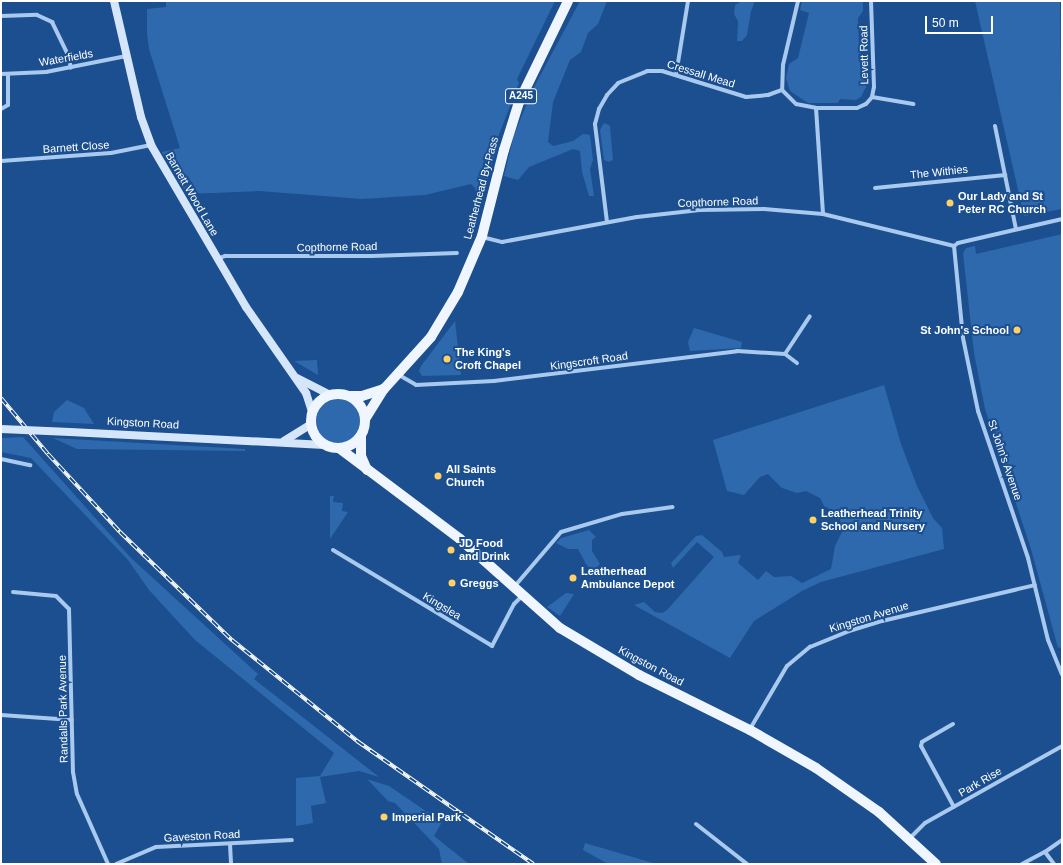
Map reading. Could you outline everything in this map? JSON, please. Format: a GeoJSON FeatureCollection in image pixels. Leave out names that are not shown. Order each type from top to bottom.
{"type":"FeatureCollection","features":[{"type":"Feature","properties":{"kind":"main road","name":"Leatherhead By-Pass"},"geometry":{"type":"LineString","coordinates":[[384,389],[399,375],[432,336],[450,308],[482,236],[504,150],[519,102],[568,1]]}},
{"type":"Feature","properties":{"kind":"main road","name":"A245"},"geometry":{"type":"LineString","coordinates":[[349,396],[362,396],[384,389]]}},
{"type":"Feature","properties":{"kind":"main road","name":"A245"},"geometry":{"type":"LineString","coordinates":[[365,419],[384,389]]}},
{"type":"Feature","properties":{"kind":"main road"},"geometry":{"type":"LineString","coordinates":[[361,436],[355,442],[339,448],[325,445],[315,436],[311,424],[312,412],[319,401],[331,395],[349,396],[360,406],[365,419],[361,436],[361,456],[367,470]]}},
{"type":"Feature","properties":{"kind":"main road","name":"Kingston Road"},"geometry":{"type":"LineString","coordinates":[[339,448],[437,520],[522,596],[581,642],[639,675],[750,730],[837,782],[910,838],[936,864]]}},
{"type":"Feature","properties":{"kind":"street","name":"Barnett Wood Lane"},"geometry":{"type":"LineString","coordinates":[[114,1],[141,117],[151,145],[217,259],[267,341],[296,378],[306,394],[312,412]]}},
{"type":"Feature","properties":{"kind":"street"},"geometry":{"type":"LineString","coordinates":[[676,75],[688,1]]}},
{"type":"Feature","properties":{"kind":"street"},"geometry":{"type":"LineString","coordinates":[[782,90],[783,65],[798,1]]}},
{"type":"Feature","properties":{"kind":"street","name":"Levett Road"},"geometry":{"type":"LineString","coordinates":[[782,90],[796,104],[816,108],[857,108],[866,104],[872,97],[874,87],[871,1]]}},
{"type":"Feature","properties":{"kind":"street"},"geometry":{"type":"LineString","coordinates":[[1,16],[37,15],[52,22],[68,54],[71,68]]}},
{"type":"Feature","properties":{"kind":"street","name":"Waterfields"},"geometry":{"type":"LineString","coordinates":[[1,74],[46,72],[126,56]]}},
{"type":"Feature","properties":{"kind":"street","name":"Cressall Mead"},"geometry":{"type":"LineString","coordinates":[[607,222],[595,138],[595,124],[599,109],[607,95],[618,83],[631,76],[654,71],[676,75],[746,97],[768,95],[782,90]]}},
{"type":"Feature","properties":{"kind":"street"},"geometry":{"type":"LineString","coordinates":[[1,109],[8,105],[8,74]]}},
{"type":"Feature","properties":{"kind":"street"},"geometry":{"type":"LineString","coordinates":[[872,97],[913,104]]}},
{"type":"Feature","properties":{"kind":"street"},"geometry":{"type":"LineString","coordinates":[[816,108],[823,214]]}},
{"type":"Feature","properties":{"kind":"street"},"geometry":{"type":"LineString","coordinates":[[995,126],[1016,229]]}},
{"type":"Feature","properties":{"kind":"street","name":"Barnett Close"},"geometry":{"type":"LineString","coordinates":[[1,161],[111,153],[151,145]]}},
{"type":"Feature","properties":{"kind":"street","name":"The Withies"},"geometry":{"type":"LineString","coordinates":[[875,188],[1005,174]]}},
{"type":"Feature","properties":{"kind":"street","name":"Copthorne Road"},"geometry":{"type":"LineString","coordinates":[[482,236],[502,242],[607,222],[672,212],[727,209],[778,209],[823,214],[954,246]]}},
{"type":"Feature","properties":{"kind":"street"},"geometry":{"type":"LineString","coordinates":[[954,246],[958,243],[1062,219]]}},
{"type":"Feature","properties":{"kind":"street","name":"St John's Avenue"},"geometry":{"type":"LineString","coordinates":[[954,246],[968,366],[978,411],[1035,585],[1048,640],[1062,674]]}},
{"type":"Feature","properties":{"kind":"street","name":"Copthorne Road"},"geometry":{"type":"LineString","coordinates":[[217,259],[225,256],[372,256],[448,252],[457,253]]}},
{"type":"Feature","properties":{"kind":"street"},"geometry":{"type":"LineString","coordinates":[[797,363],[785,354],[810,316]]}},
{"type":"Feature","properties":{"kind":"street","name":"Kingscroft Road"},"geometry":{"type":"LineString","coordinates":[[399,375],[410,383],[436,385],[552,375],[737,351],[785,354]]}},
{"type":"Feature","properties":{"kind":"street","name":"Barnett Wood Lane"},"geometry":{"type":"LineString","coordinates":[[296,378],[331,395]]}},
{"type":"Feature","properties":{"kind":"street"},"geometry":{"type":"LineString","coordinates":[[284,441],[311,424]]}},
{"type":"Feature","properties":{"kind":"street","name":"Kingston Road"},"geometry":{"type":"LineString","coordinates":[[1,429],[284,441],[300,445],[325,445]]}},
{"type":"Feature","properties":{"kind":"street"},"geometry":{"type":"LineString","coordinates":[[1,459],[30,465]]}},
{"type":"Feature","properties":{"kind":"street"},"geometry":{"type":"LineString","coordinates":[[513,587],[561,532],[622,514],[673,507]]}},
{"type":"Feature","properties":{"kind":"street","name":"Kingslea"},"geometry":{"type":"LineString","coordinates":[[333,550],[492,646],[514,604],[522,596]]}},
{"type":"Feature","properties":{"kind":"street","name":"Kingston Avenue"},"geometry":{"type":"LineString","coordinates":[[750,730],[787,666],[810,647],[849,630],[1035,585]]}},
{"type":"Feature","properties":{"kind":"street","name":"Randalls Park Avenue"},"geometry":{"type":"LineString","coordinates":[[13,592],[56,596],[69,609],[73,772],[77,794],[108,864]]}},
{"type":"Feature","properties":{"kind":"street"},"geometry":{"type":"LineString","coordinates":[[1,715],[72,720]]}},
{"type":"Feature","properties":{"kind":"street"},"geometry":{"type":"LineString","coordinates":[[953,724],[922,742],[921,746],[954,807]]}},
{"type":"Feature","properties":{"kind":"street","name":"Park Rise"},"geometry":{"type":"LineString","coordinates":[[910,838],[925,823],[1062,746]]}},
{"type":"Feature","properties":{"kind":"street"},"geometry":{"type":"LineString","coordinates":[[696,824],[747,864]]}},
{"type":"Feature","properties":{"kind":"street","name":"Gaveston Road"},"geometry":{"type":"LineString","coordinates":[[116,864],[156,847],[292,840]]}},
{"type":"Feature","properties":{"kind":"street"},"geometry":{"type":"LineString","coordinates":[[1022,864],[1045,852],[1062,840]]}},
{"type":"Feature","properties":{"kind":"street"},"geometry":{"type":"LineString","coordinates":[[230,844],[231,864]]}},
{"type":"Feature","properties":{"kind":"street"},"geometry":{"type":"LineString","coordinates":[[1045,852],[1054,864]]}},
{"type":"Feature","properties":{"kind":"shaded area"},"geometry":{"type":"Polygon","coordinates":[[[166,1],[555,1],[517,79],[519,83],[498,137],[482,205],[478,203],[475,188],[471,184],[425,195],[362,199],[259,191],[188,194],[178,181],[162,152],[180,148],[149,49],[147,34],[147,9],[166,7],[166,1]]]}},
{"type":"Feature","properties":{"kind":"shaded area"},"geometry":{"type":"Polygon","coordinates":[[[580,1],[607,1],[598,24],[588,33],[581,52],[570,60],[553,102],[548,142],[553,146],[573,141],[583,134],[590,135],[593,160],[590,169],[594,196],[589,196],[582,172],[580,151],[573,149],[529,167],[518,180],[504,176],[514,135],[532,91],[580,1]]]}},
{"type":"Feature","properties":{"kind":"shaded area"},"geometry":{"type":"Polygon","coordinates":[[[742,1],[755,1],[751,11],[747,35],[742,41],[737,41],[738,21],[734,14],[735,5],[742,1]]]}},
{"type":"Feature","properties":{"kind":"shaded area"},"geometry":{"type":"Polygon","coordinates":[[[802,1],[863,1],[863,11],[858,18],[859,50],[865,60],[866,87],[861,97],[856,100],[840,99],[838,103],[808,103],[790,91],[786,78],[789,64],[798,58],[809,13],[800,10],[802,1]]]}},
{"type":"Feature","properties":{"kind":"shaded area"},"geometry":{"type":"Polygon","coordinates":[[[975,1],[1060,1],[1062,209],[1024,216],[975,1]]]}},
{"type":"Feature","properties":{"kind":"shaded area"},"geometry":{"type":"Polygon","coordinates":[[[604,123],[610,126],[613,160],[609,162],[604,160],[600,130],[604,123]]]}},
{"type":"Feature","properties":{"kind":"shaded area","name":"St John's School"},"geometry":{"type":"Polygon","coordinates":[[[1062,234],[1062,647],[1058,648],[1031,549],[985,409],[974,353],[963,253],[966,248],[975,246],[976,254],[1062,234]]]}},
{"type":"Feature","properties":{"kind":"shaded area"},"geometry":{"type":"Polygon","coordinates":[[[455,321],[461,375],[422,376],[419,371],[421,366],[455,321]]]}},
{"type":"Feature","properties":{"kind":"shaded area"},"geometry":{"type":"Polygon","coordinates":[[[694,328],[742,342],[741,348],[690,351],[688,342],[694,328]]]}},
{"type":"Feature","properties":{"kind":"shaded area"},"geometry":{"type":"Polygon","coordinates":[[[317,360],[318,375],[294,361],[317,360]]]}},
{"type":"Feature","properties":{"kind":"shaded area","name":"Leatherhead Trinity School and Nursery"},"geometry":{"type":"Polygon","coordinates":[[[884,385],[901,444],[917,486],[933,518],[942,528],[944,549],[821,582],[802,591],[754,621],[730,658],[634,605],[644,602],[655,612],[662,613],[667,610],[714,557],[697,542],[673,568],[671,563],[696,536],[702,535],[722,552],[724,557],[741,555],[738,563],[758,580],[766,571],[774,577],[791,576],[802,583],[831,569],[835,546],[842,532],[839,514],[824,506],[820,498],[806,491],[797,493],[782,488],[768,474],[760,477],[744,495],[727,491],[713,440],[884,385]]]}},
{"type":"Feature","properties":{"kind":"shaded area"},"geometry":{"type":"Polygon","coordinates":[[[338,399],[350,403],[356,409],[360,421],[356,433],[350,439],[338,443],[326,439],[320,433],[316,421],[320,409],[326,403],[338,399]]]}},
{"type":"Feature","properties":{"kind":"shaded area"},"geometry":{"type":"Polygon","coordinates":[[[67,400],[84,408],[94,424],[52,422],[54,412],[67,400]]]}},
{"type":"Feature","properties":{"kind":"shaded area"},"geometry":{"type":"Polygon","coordinates":[[[23,437],[131,558],[258,674],[254,679],[379,777],[359,771],[320,777],[326,803],[311,806],[313,823],[296,826],[296,778],[320,776],[334,753],[195,640],[149,590],[128,560],[31,458],[1,452],[1,438],[23,437]]]}},
{"type":"Feature","properties":{"kind":"shaded area"},"geometry":{"type":"Polygon","coordinates":[[[53,438],[245,449],[245,451],[77,449],[53,438]]]}},
{"type":"Feature","properties":{"kind":"shaded area"},"geometry":{"type":"Polygon","coordinates":[[[330,496],[334,496],[333,502],[343,503],[342,511],[348,512],[330,539],[330,496]]]}},
{"type":"Feature","properties":{"kind":"shaded area"},"geometry":{"type":"Polygon","coordinates":[[[589,530],[596,537],[592,540],[592,551],[600,564],[593,571],[586,564],[578,549],[568,549],[556,543],[561,538],[589,530]]]}},
{"type":"Feature","properties":{"kind":"shaded area"},"geometry":{"type":"Polygon","coordinates":[[[566,593],[574,594],[560,616],[547,607],[566,593]]]}},
{"type":"Feature","properties":{"kind":"shaded area"},"geometry":{"type":"Polygon","coordinates":[[[367,779],[389,786],[442,822],[434,836],[469,864],[442,864],[439,849],[395,803],[388,801],[367,779]]]}},
{"type":"Feature","properties":{"kind":"shaded area"},"geometry":{"type":"Polygon","coordinates":[[[585,843],[655,864],[608,864],[583,850],[585,843]]]}},
{"type":"Feature","properties":{"kind":"railway"},"geometry":{"type":"LineString","coordinates":[[1,398],[48,454],[120,532],[232,640],[357,741],[533,864]]}},
{"type":"Feature","properties":{"kind":"place","name":"Our Lady and St Peter RC Church"},"geometry":{"type":"Point","coordinates":[950,203]}},
{"type":"Feature","properties":{"kind":"place","name":"St John's School"},"geometry":{"type":"Point","coordinates":[1017,330]}},
{"type":"Feature","properties":{"kind":"place","name":"The King's Croft Chapel"},"geometry":{"type":"Point","coordinates":[447,359]}},
{"type":"Feature","properties":{"kind":"place","name":"All Saints Church"},"geometry":{"type":"Point","coordinates":[438,476]}},
{"type":"Feature","properties":{"kind":"place","name":"Leatherhead Trinity School and Nursery"},"geometry":{"type":"Point","coordinates":[813,520]}},
{"type":"Feature","properties":{"kind":"place","name":"JD Food and Drink"},"geometry":{"type":"Point","coordinates":[451,550]}},
{"type":"Feature","properties":{"kind":"place","name":"Leatherhead Ambulance Depot"},"geometry":{"type":"Point","coordinates":[573,578]}},
{"type":"Feature","properties":{"kind":"place","name":"Greggs"},"geometry":{"type":"Point","coordinates":[452,583]}},
{"type":"Feature","properties":{"kind":"place","name":"Imperial Park"},"geometry":{"type":"Point","coordinates":[384,817]}}]}
